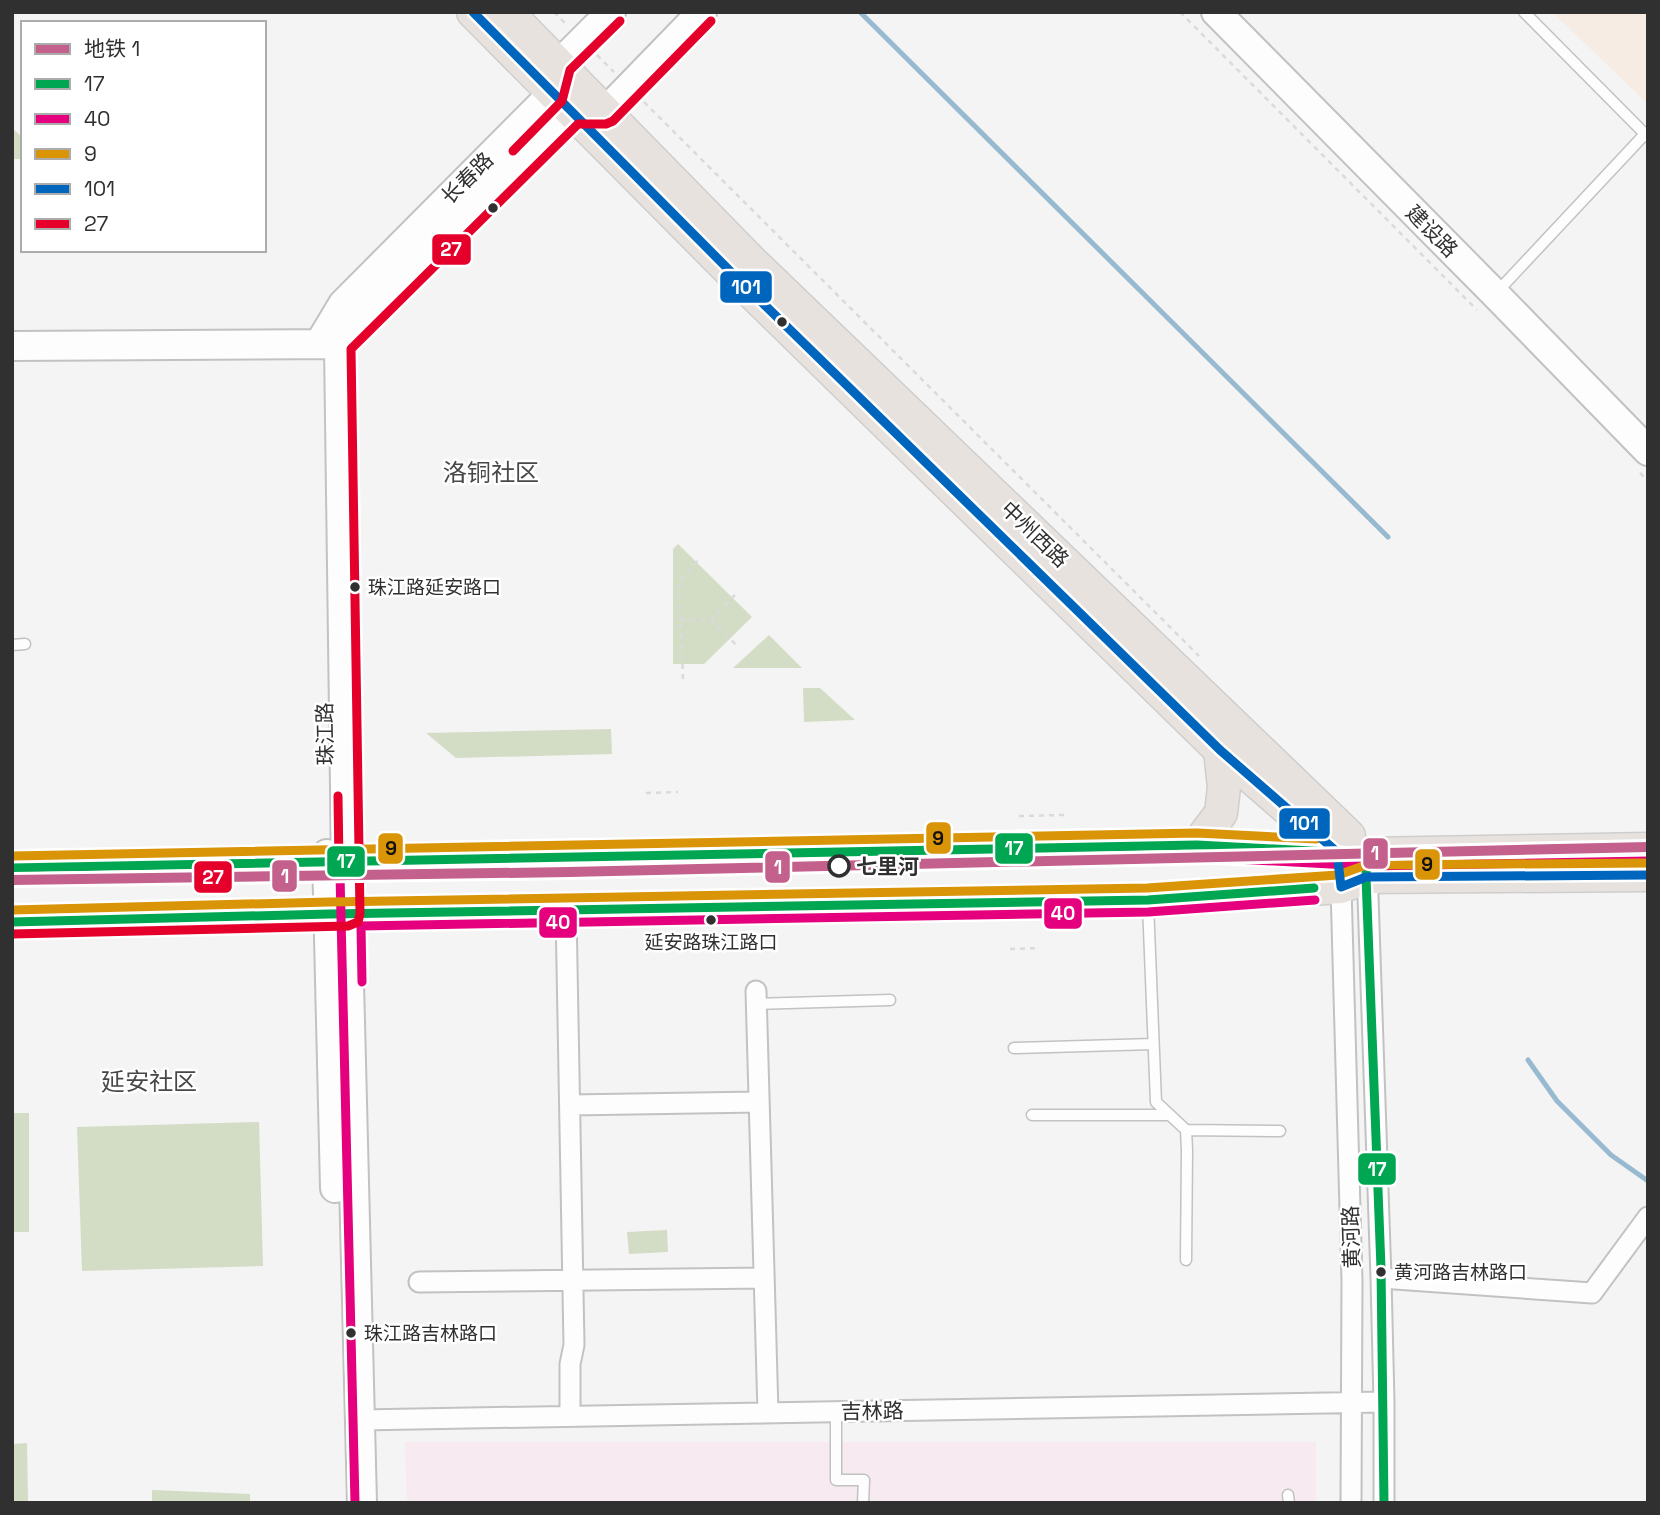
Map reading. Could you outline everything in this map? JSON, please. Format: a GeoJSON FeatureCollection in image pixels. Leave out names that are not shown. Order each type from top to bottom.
{"type":"FeatureCollection","features":[{"type":"Feature","properties":{"kind":"main road","name":"中州西路"},"geometry":{"type":"LineString","coordinates":[[473,12],[562,90],[735,276],[1220,750],[1353,867]]}},
{"type":"Feature","properties":{"kind":"main road","name":"中州西路"},"geometry":{"type":"LineString","coordinates":[[507,12],[562,90],[605,112],[1353,867]]}},
{"type":"Feature","properties":{"kind":"main road","name":"长春路"},"geometry":{"type":"LineString","coordinates":[[329,344],[343,304],[562,90],[583,41],[611,12]]}},
{"type":"Feature","properties":{"kind":"main road"},"geometry":{"type":"LineString","coordinates":[[562,90],[605,112],[702,12]]}},
{"type":"Feature","properties":{"kind":"main road","name":"建设路"},"geometry":{"type":"LineString","coordinates":[[1216,12],[1494,298],[1648,432]]}},
{"type":"Feature","properties":{"kind":"main road","name":"建设路"},"geometry":{"type":"LineString","coordinates":[[1237,12],[1643,461]]}},
{"type":"Feature","properties":{"kind":"main road"},"geometry":{"type":"LineString","coordinates":[[12,346],[329,344]]}},
{"type":"Feature","properties":{"kind":"main road","name":"珠江路"},"geometry":{"type":"LineString","coordinates":[[329,344],[338,914],[343,1503]]}},
{"type":"Feature","properties":{"kind":"main road"},"geometry":{"type":"LineString","coordinates":[[1197,845],[1221,813],[1224,787],[1220,750]]}},
{"type":"Feature","properties":{"kind":"main road"},"geometry":{"type":"LineString","coordinates":[[12,869],[1197,845],[1353,867],[1648,875]]}},
{"type":"Feature","properties":{"kind":"main road"},"geometry":{"type":"LineString","coordinates":[[12,922],[1148,900],[1353,867],[1648,849]]}},
{"type":"Feature","properties":{"kind":"main road","name":"珠江路"},"geometry":{"type":"LineString","coordinates":[[338,914],[362,1503]]}},
{"type":"Feature","properties":{"kind":"street","name":"黄河路"},"geometry":{"type":"LineString","coordinates":[[1353,867],[1381,1278],[1384,1503]]}},
{"type":"Feature","properties":{"kind":"street","name":"黄河路"},"geometry":{"type":"LineString","coordinates":[[1351,1503],[1353,867]]}},
{"type":"Feature","properties":{"kind":"street"},"geometry":{"type":"LineString","coordinates":[[566,912],[574,1345],[570,1364],[570,1416]]}},
{"type":"Feature","properties":{"kind":"street"},"geometry":{"type":"LineString","coordinates":[[756,997],[768,1413]]}},
{"type":"Feature","properties":{"kind":"street"},"geometry":{"type":"LineString","coordinates":[[570,1105],[759,1102]]}},
{"type":"Feature","properties":{"kind":"street"},"geometry":{"type":"LineString","coordinates":[[1381,1278],[1592,1293],[1645,1222]]}},
{"type":"Feature","properties":{"kind":"street"},"geometry":{"type":"LineString","coordinates":[[419,1282],[764,1278]]}},
{"type":"Feature","properties":{"kind":"street","name":"吉林路"},"geometry":{"type":"LineString","coordinates":[[360,1420],[1384,1402]]}},
{"type":"Feature","properties":{"kind":"lane"},"geometry":{"type":"LineString","coordinates":[[1494,298],[1646,136],[1524,12]]}},
{"type":"Feature","properties":{"kind":"lane"},"geometry":{"type":"LineString","coordinates":[[12,645],[25,644]]}},
{"type":"Feature","properties":{"kind":"lane"},"geometry":{"type":"LineString","coordinates":[[1148,900],[1156,1102],[1186,1130],[1280,1131]]}},
{"type":"Feature","properties":{"kind":"lane"},"geometry":{"type":"LineString","coordinates":[[756,997],[890,1000]]}},
{"type":"Feature","properties":{"kind":"lane"},"geometry":{"type":"LineString","coordinates":[[1014,1048],[1153,1044]]}},
{"type":"Feature","properties":{"kind":"lane"},"geometry":{"type":"LineString","coordinates":[[1032,1115],[1168,1115]]}},
{"type":"Feature","properties":{"kind":"lane"},"geometry":{"type":"LineString","coordinates":[[1186,1130],[1186,1260]]}},
{"type":"Feature","properties":{"kind":"lane"},"geometry":{"type":"LineString","coordinates":[[836,1412],[836,1479],[863,1480],[863,1503]]}},
{"type":"Feature","properties":{"kind":"path"},"geometry":{"type":"LineString","coordinates":[[554,12],[1207,664]]}},
{"type":"Feature","properties":{"kind":"path"},"geometry":{"type":"LineString","coordinates":[[1180,12],[1494,298]]}},
{"type":"Feature","properties":{"kind":"path"},"geometry":{"type":"LineString","coordinates":[[1643,461],[1648,481]]}},
{"type":"Feature","properties":{"kind":"path"},"geometry":{"type":"LineString","coordinates":[[683,678],[679,582],[699,559]]}},
{"type":"Feature","properties":{"kind":"path"},"geometry":{"type":"LineString","coordinates":[[680,620],[711,619],[735,595]]}},
{"type":"Feature","properties":{"kind":"path"},"geometry":{"type":"LineString","coordinates":[[711,619],[737,646]]}},
{"type":"Feature","properties":{"kind":"path"},"geometry":{"type":"LineString","coordinates":[[646,793],[678,792]]}},
{"type":"Feature","properties":{"kind":"path"},"geometry":{"type":"LineString","coordinates":[[1019,816],[1064,815]]}},
{"type":"Feature","properties":{"kind":"path"},"geometry":{"type":"LineString","coordinates":[[1010,949],[1039,948]]}},
{"type":"Feature","properties":{"kind":"shaded area"},"geometry":{"type":"Polygon","coordinates":[[[1552,12],[1648,12],[1648,104],[1552,12]]]}},
{"type":"Feature","properties":{"kind":"shaded area"},"geometry":{"type":"Polygon","coordinates":[[[405,1442],[1316,1442],[1316,1503],[407,1503],[405,1442]]]}},
{"type":"Feature","properties":{"kind":"green space"},"geometry":{"type":"Polygon","coordinates":[[[12,128],[21,136],[21,159],[12,159],[12,128]]]}},
{"type":"Feature","properties":{"kind":"green space"},"geometry":{"type":"Polygon","coordinates":[[[678,544],[752,617],[704,664],[673,664],[673,549],[678,544]]]}},
{"type":"Feature","properties":{"kind":"green space"},"geometry":{"type":"Polygon","coordinates":[[[769,635],[802,668],[733,668],[769,635]]]}},
{"type":"Feature","properties":{"kind":"green space"},"geometry":{"type":"Polygon","coordinates":[[[803,688],[820,688],[855,720],[804,722],[803,688]]]}},
{"type":"Feature","properties":{"kind":"green space"},"geometry":{"type":"Polygon","coordinates":[[[611,729],[612,754],[456,758],[426,733],[611,729]]]}},
{"type":"Feature","properties":{"kind":"green space"},"geometry":{"type":"Polygon","coordinates":[[[12,1113],[29,1113],[29,1232],[12,1232],[12,1113]]]}},
{"type":"Feature","properties":{"kind":"green space"},"geometry":{"type":"Polygon","coordinates":[[[259,1122],[263,1266],[82,1271],[77,1127],[259,1122]]]}},
{"type":"Feature","properties":{"kind":"green space"},"geometry":{"type":"Polygon","coordinates":[[[667,1230],[668,1252],[629,1254],[627,1232],[667,1230]]]}},
{"type":"Feature","properties":{"kind":"green space"},"geometry":{"type":"Polygon","coordinates":[[[27,1443],[28,1503],[12,1503],[12,1444],[27,1443]]]}},
{"type":"Feature","properties":{"kind":"green space"},"geometry":{"type":"Polygon","coordinates":[[[152,1490],[250,1494],[250,1503],[152,1503],[152,1490]]]}},
{"type":"Feature","properties":{"kind":"waterway"},"geometry":{"type":"LineString","coordinates":[[860,12],[1388,537]]}},
{"type":"Feature","properties":{"kind":"waterway"},"geometry":{"type":"LineString","coordinates":[[1528,1060],[1557,1101],[1611,1155],[1648,1181]]}},
{"type":"Feature","properties":{"kind":"metro line","name":"1"},"geometry":{"type":"LineString","coordinates":[[12,880],[569,872],[1648,847]]}},
{"type":"Feature","properties":{"kind":"transit line","name":"101"},"geometry":{"type":"LineString","coordinates":[[473,12],[735,276],[1220,750],[1337,852],[1341,887],[1366,877],[1648,875]]}},
{"type":"Feature","properties":{"kind":"transit line","name":"27"},"geometry":{"type":"LineString","coordinates":[[513,151],[562,101],[570,70],[620,21]]}},
{"type":"Feature","properties":{"kind":"transit line","name":"27"},"geometry":{"type":"LineString","coordinates":[[12,934],[348,926],[358,922],[351,349],[578,124],[606,124],[613,121],[711,21]]}},
{"type":"Feature","properties":{"kind":"transit line","name":"27"},"geometry":{"type":"LineString","coordinates":[[12,880],[330,875],[337,871],[339,864],[338,796]]}},
{"type":"Feature","properties":{"kind":"transit line","name":"9"},"geometry":{"type":"LineString","coordinates":[[12,856],[1197,833],[1317,839]]}},
{"type":"Feature","properties":{"kind":"transit line","name":"17"},"geometry":{"type":"LineString","coordinates":[[12,868],[1197,845],[1367,854],[1381,1268],[1384,1503]]}},
{"type":"Feature","properties":{"kind":"transit line","name":"40"},"geometry":{"type":"LineString","coordinates":[[355,1503],[340,875],[1197,857],[1367,866],[1648,861]]}},
{"type":"Feature","properties":{"kind":"transit line","name":"9"},"geometry":{"type":"LineString","coordinates":[[12,910],[1147,888],[1338,875],[1366,865],[1648,863]]}},
{"type":"Feature","properties":{"kind":"transit line","name":"17"},"geometry":{"type":"LineString","coordinates":[[12,922],[1148,900],[1314,888]]}},
{"type":"Feature","properties":{"kind":"transit line","name":"40"},"geometry":{"type":"LineString","coordinates":[[362,982],[361,926],[1148,912],[1315,900]]}},
{"type":"Feature","properties":{"kind":"place","name":"珠江路延安路口"},"geometry":{"type":"Point","coordinates":[355,587]}},
{"type":"Feature","properties":{"kind":"place","name":"七里河"},"geometry":{"type":"Point","coordinates":[839,866]}},
{"type":"Feature","properties":{"kind":"place","name":"延安路珠江路口"},"geometry":{"type":"Point","coordinates":[711,920]}},
{"type":"Feature","properties":{"kind":"place","name":"黄河路吉林路口"},"geometry":{"type":"Point","coordinates":[1381,1272]}},
{"type":"Feature","properties":{"kind":"place","name":"珠江路吉林路口"},"geometry":{"type":"Point","coordinates":[351,1333]}},
{"type":"Feature","properties":{"kind":"district","name":"洛铜社区"},"geometry":{"type":"Point","coordinates":[491,472]}},
{"type":"Feature","properties":{"kind":"district","name":"延安社区"},"geometry":{"type":"Point","coordinates":[149,1081]}}]}
